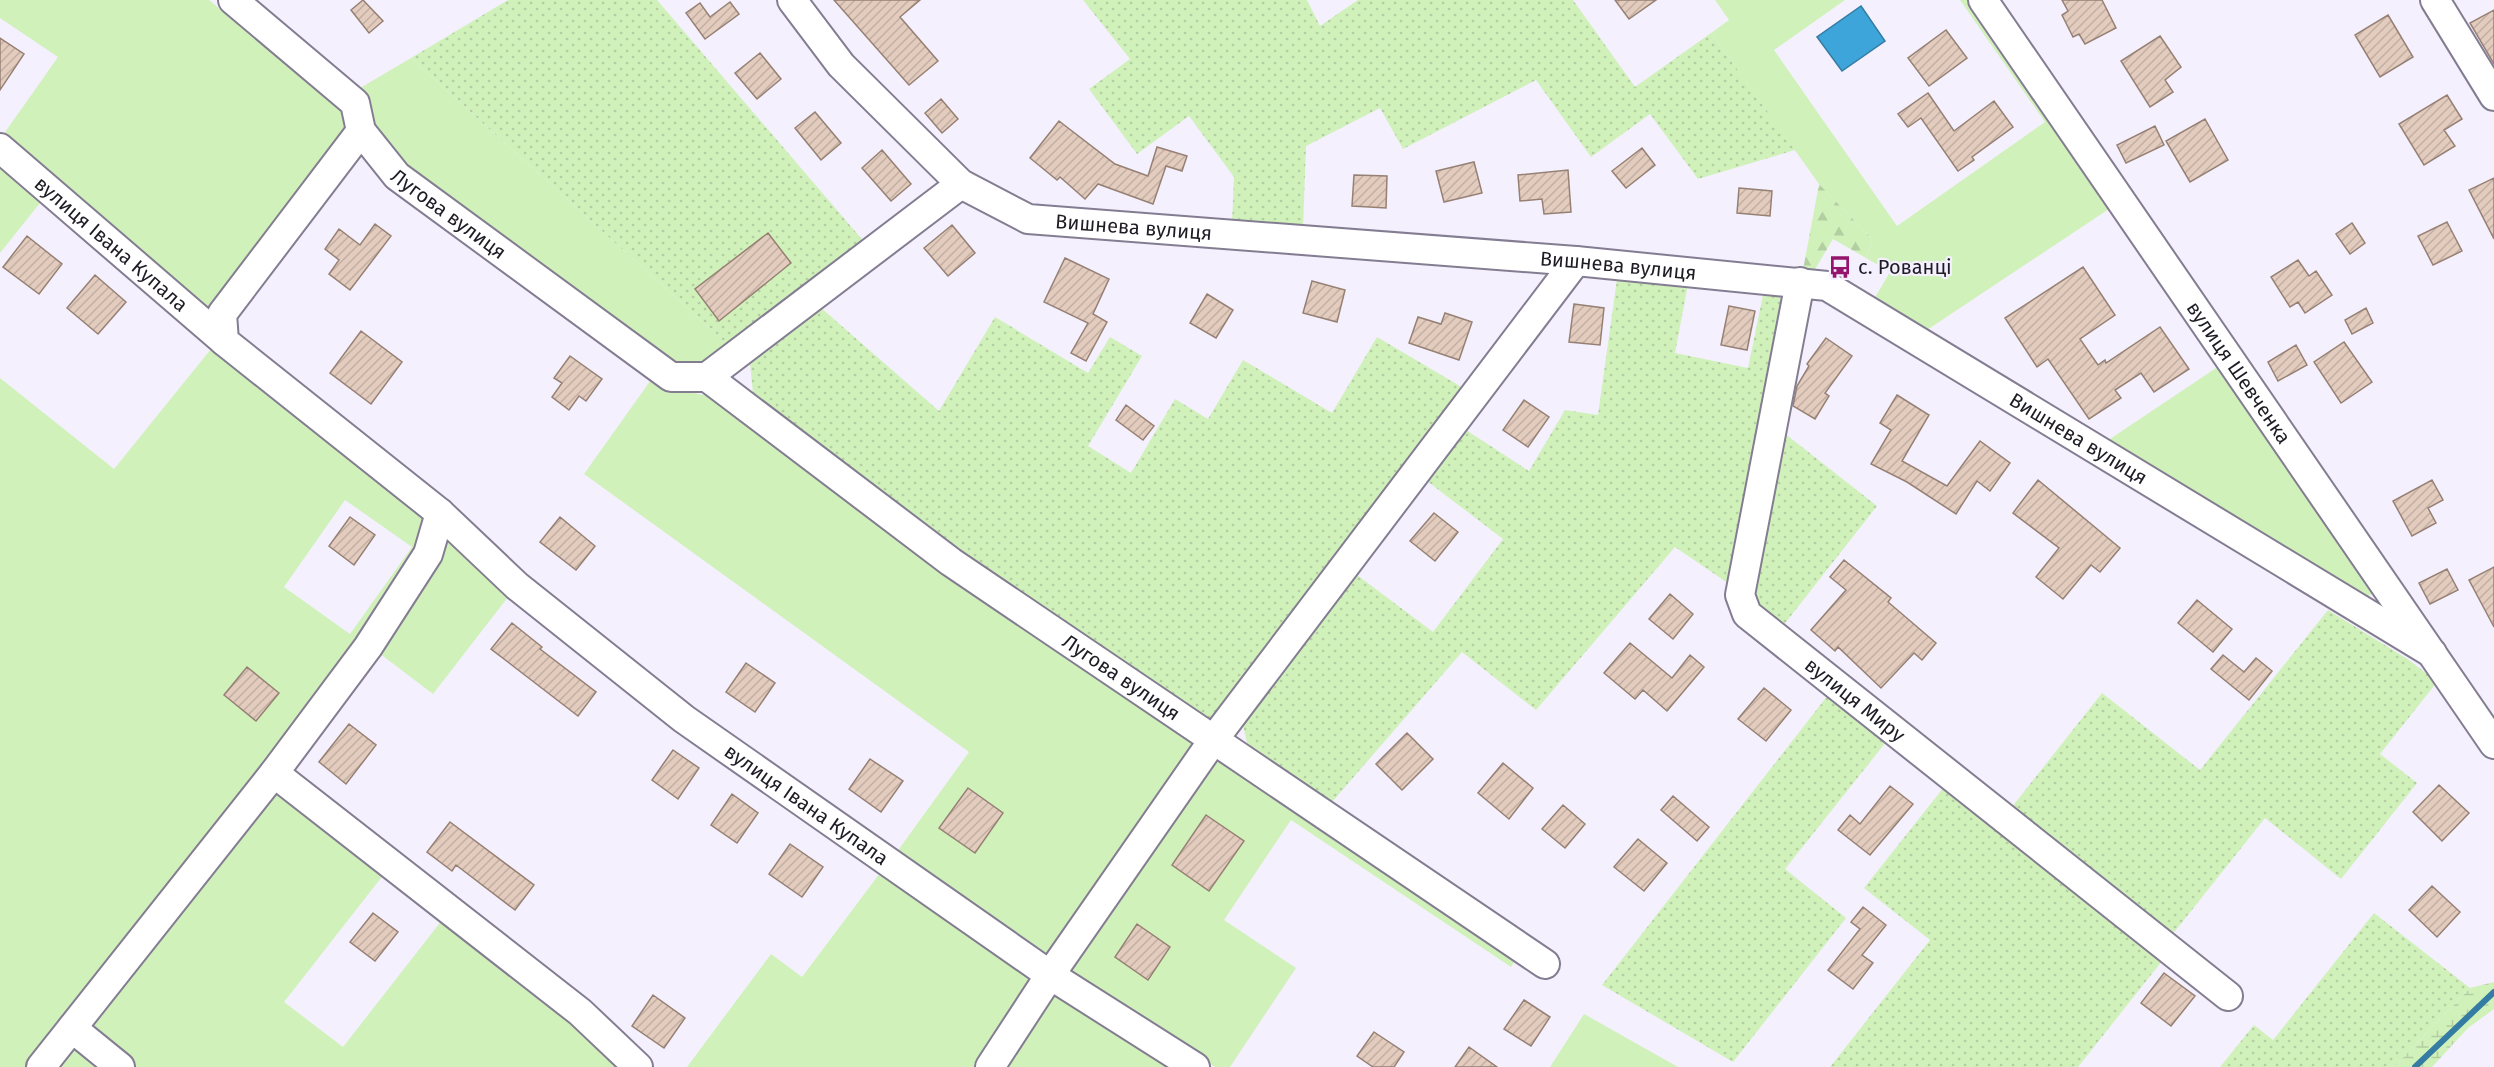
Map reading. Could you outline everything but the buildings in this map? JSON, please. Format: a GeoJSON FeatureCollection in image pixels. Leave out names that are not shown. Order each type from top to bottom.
{"type":"FeatureCollection","features":[{"type":"Feature","properties":{"kind":"street","name":"Лугова вулиця"},"geometry":{"type":"LineString","coordinates":[[233,0],[355,103],[361,131],[398,176],[671,377],[707,377],[951,562],[1545,964]]}},
{"type":"Feature","properties":{"kind":"street","name":"Вишнева вулиця"},"geometry":{"type":"LineString","coordinates":[[792,0],[841,65],[961,184],[1028,219],[1576,261],[1827,286],[2432,653]]}},
{"type":"Feature","properties":{"kind":"street"},"geometry":{"type":"LineString","coordinates":[[2435,0],[2490,81]]}},
{"type":"Feature","properties":{"kind":"street","name":"вулиця Шевченка"},"geometry":{"type":"LineString","coordinates":[[1988,1],[2494,744]]}},
{"type":"Feature","properties":{"kind":"street"},"geometry":{"type":"LineString","coordinates":[[224,341],[222,314],[361,131]]}},
{"type":"Feature","properties":{"kind":"street","name":"вулиця Івана Купала"},"geometry":{"type":"LineString","coordinates":[[0,148],[224,341],[440,513],[517,586],[684,720],[1050,975],[1196,1067]]}},
{"type":"Feature","properties":{"kind":"street"},"geometry":{"type":"LineString","coordinates":[[707,377],[961,184]]}},
{"type":"Feature","properties":{"kind":"street"},"geometry":{"type":"LineString","coordinates":[[990,1067],[1050,975],[1214,739],[1576,261]]}},
{"type":"Feature","properties":{"kind":"street","name":"вулиця Миру"},"geometry":{"type":"LineString","coordinates":[[1800,282],[1740,595],[1747,614],[2228,996]]}},
{"type":"Feature","properties":{"kind":"street"},"geometry":{"type":"LineString","coordinates":[[41,1067],[274,772],[368,647],[428,554],[440,513]]}},
{"type":"Feature","properties":{"kind":"street"},"geometry":{"type":"LineString","coordinates":[[274,772],[580,1012],[638,1067]]}},
{"type":"Feature","properties":{"kind":"street"},"geometry":{"type":"LineString","coordinates":[[72,1028],[120,1067]]}},
{"type":"Feature","properties":{"kind":"green space"},"geometry":{"type":"Polygon","coordinates":[[[0,0],[209,0],[347,112],[351,131],[213,311],[3,135],[58,57],[0,18],[0,0]]]}},
{"type":"Feature","properties":{"kind":"green space"},"geometry":{"type":"Polygon","coordinates":[[[508,0],[657,0],[866,244],[728,345],[411,58],[508,0]]]}},
{"type":"Feature","properties":{"kind":"green space"},"geometry":{"type":"Polygon","coordinates":[[[1083,0],[1307,0],[1320,26],[1358,0],[1573,0],[1635,87],[1711,33],[1795,150],[1698,179],[1650,114],[1591,157],[1536,80],[1403,149],[1380,108],[1306,146],[1303,227],[1232,222],[1234,177],[1189,116],[1137,154],[1089,89],[1130,59],[1083,0]]]}},
{"type":"Feature","properties":{"kind":"green space"},"geometry":{"type":"Polygon","coordinates":[[[1715,0],[1845,0],[1774,50],[1897,226],[2045,122],[1960,0],[1974,0],[2115,205],[1927,330],[1874,299],[1890,272],[1866,258],[1873,240],[1819,184],[1711,33],[1729,20],[1715,0]]]}},
{"type":"Feature","properties":{"kind":"green space"},"geometry":{"type":"Polygon","coordinates":[[[411,58],[728,345],[698,367],[674,370],[404,170],[373,130],[355,91],[411,58]]]}},
{"type":"Feature","properties":{"kind":"green space"},"geometry":{"type":"Polygon","coordinates":[[[0,165],[40,203],[0,253],[0,165]]]}},
{"type":"Feature","properties":{"kind":"green space"},"geometry":{"type":"Polygon","coordinates":[[[1819,184],[1873,240],[1866,258],[1833,239],[1814,271],[1803,270],[1819,184]]]}},
{"type":"Feature","properties":{"kind":"green space"},"geometry":{"type":"Polygon","coordinates":[[[1617,279],[1688,284],[1675,353],[1748,368],[1764,290],[1791,292],[1735,588],[1675,547],[1536,710],[1462,652],[1332,802],[1248,747],[1243,725],[1357,575],[1433,632],[1503,539],[1427,481],[1466,430],[1529,471],[1565,410],[1598,415],[1617,279]]]}},
{"type":"Feature","properties":{"kind":"green space"},"geometry":{"type":"Polygon","coordinates":[[[820,307],[939,411],[995,317],[1088,373],[1110,337],[1142,356],[1088,446],[1131,473],[1175,399],[1208,419],[1243,360],[1332,413],[1377,337],[1470,392],[1213,725],[957,555],[753,394],[750,363],[820,307]]]}},
{"type":"Feature","properties":{"kind":"green space"},"geometry":{"type":"Polygon","coordinates":[[[215,344],[433,518],[364,643],[34,1067],[0,1067],[0,378],[114,469],[215,344]],[[345,500],[284,587],[350,634],[412,547],[345,500]]]}},
{"type":"Feature","properties":{"kind":"green space"},"geometry":{"type":"Polygon","coordinates":[[[2222,364],[2373,593],[2367,597],[2107,441],[2222,364]]]}},
{"type":"Feature","properties":{"kind":"green space"},"geometry":{"type":"Polygon","coordinates":[[[653,377],[668,388],[719,398],[1201,741],[1047,962],[894,856],[969,752],[584,474],[653,377]]]}},
{"type":"Feature","properties":{"kind":"green space"},"geometry":{"type":"Polygon","coordinates":[[[1779,429],[1877,506],[1779,631],[1752,610],[1779,429]]]}},
{"type":"Feature","properties":{"kind":"green space"},"geometry":{"type":"Polygon","coordinates":[[[443,527],[512,592],[433,694],[375,650],[443,527]]]}},
{"type":"Feature","properties":{"kind":"green space"},"geometry":{"type":"Polygon","coordinates":[[[2328,610],[2409,660],[2437,682],[2380,754],[2417,783],[2341,879],[2265,818],[2168,940],[2008,812],[2102,693],[2200,770],[2328,610]]]}},
{"type":"Feature","properties":{"kind":"green space"},"geometry":{"type":"Polygon","coordinates":[[[1832,690],[1890,737],[1785,869],[1846,918],[1733,1062],[1602,985],[1832,690]]]}},
{"type":"Feature","properties":{"kind":"green space"},"geometry":{"type":"Polygon","coordinates":[[[1212,752],[1518,956],[1511,967],[1291,820],[1224,920],[1296,968],[1230,1067],[1215,1067],[1068,969],[1212,752]]]}},
{"type":"Feature","properties":{"kind":"green space"},"geometry":{"type":"Polygon","coordinates":[[[275,781],[388,869],[284,1002],[343,1047],[446,915],[627,1067],[130,1067],[80,1027],[275,781]]]}},
{"type":"Feature","properties":{"kind":"green space"},"geometry":{"type":"Polygon","coordinates":[[[1948,782],[2166,956],[2078,1067],[1830,1067],[1930,940],[1864,888],[1948,782]]]}},
{"type":"Feature","properties":{"kind":"green space"},"geometry":{"type":"Polygon","coordinates":[[[883,869],[1037,976],[978,1067],[687,1067],[771,954],[802,977],[883,869]]]}},
{"type":"Feature","properties":{"kind":"green space"},"geometry":{"type":"Polygon","coordinates":[[[2374,913],[2470,988],[2394,1067],[2220,1067],[2254,1025],[2273,1040],[2374,913]]]}},
{"type":"Feature","properties":{"kind":"green space"},"geometry":{"type":"Polygon","coordinates":[[[2494,982],[2494,1009],[2468,1028],[2432,1067],[2394,1067],[2470,988],[2494,982]]]}},
{"type":"Feature","properties":{"kind":"green space"},"geometry":{"type":"Polygon","coordinates":[[[1055,986],[1182,1067],[1002,1067],[1055,986]]]}},
{"type":"Feature","properties":{"kind":"green space"},"geometry":{"type":"Polygon","coordinates":[[[1584,1014],[1678,1067],[1550,1067],[1584,1014]]]}},
{"type":"Feature","properties":{"kind":"green space"},"geometry":{"type":"Polygon","coordinates":[[[72,1037],[110,1067],[49,1067],[72,1037]]]}},
{"type":"Feature","properties":{"kind":"water"},"geometry":{"type":"Polygon","coordinates":[[[1861,6],[1885,41],[1842,71],[1817,37],[1861,6]]]}},
{"type":"Feature","properties":{"kind":"waterway"},"geometry":{"type":"LineString","coordinates":[[2415,1067],[2494,992]]}},
{"type":"Feature","properties":{"kind":"place","name":"с. Рованці"},"geometry":{"type":"Point","coordinates":[1840,267]}}]}
